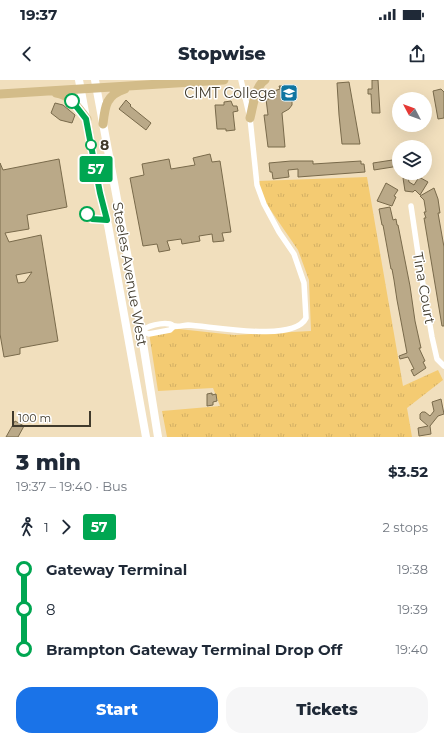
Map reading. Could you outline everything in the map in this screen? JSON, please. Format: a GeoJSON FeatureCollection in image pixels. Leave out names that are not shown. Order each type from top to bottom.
{"type":"FeatureCollection","features":[{"type":"Feature","properties":{"kind":"main road"},"geometry":{"type":"LineString","coordinates":[[51,92],[80,85],[96,84],[134,86],[224,80]]}},
{"type":"Feature","properties":{"kind":"main road"},"geometry":{"type":"LineString","coordinates":[[250,118],[258,90],[265,80]]}},
{"type":"Feature","properties":{"kind":"main road","name":"Steeles Avenue West"},"geometry":{"type":"LineString","coordinates":[[96,84],[158,433]]}},
{"type":"Feature","properties":{"kind":"main road","name":"Steeles Avenue West"},"geometry":{"type":"LineString","coordinates":[[80,85],[100,193],[107,220],[145,434]]}},
{"type":"Feature","properties":{"kind":"main road"},"geometry":{"type":"LineString","coordinates":[[103,124],[104,109],[111,97],[120,90],[134,86]]}},
{"type":"Feature","properties":{"kind":"main road"},"geometry":{"type":"LineString","coordinates":[[0,94],[60,93],[71,100],[86,119]]}},
{"type":"Feature","properties":{"kind":"main road"},"geometry":{"type":"LineString","coordinates":[[107,220],[118,227],[124,236]]}},
{"type":"Feature","properties":{"kind":"main road"},"geometry":{"type":"LineString","coordinates":[[127,333],[141,331]]}},
{"type":"Feature","properties":{"kind":"main road"},"geometry":{"type":"LineString","coordinates":[[145,434],[158,433]]}},
{"type":"Feature","properties":{"kind":"street"},"geometry":{"type":"LineString","coordinates":[[141,331],[147,326],[169,324],[174,326],[187,325],[240,332],[289,330],[298,328],[306,319],[304,283],[302,275],[294,254],[279,232],[264,204],[257,185],[250,118],[241,80]]}},
{"type":"Feature","properties":{"kind":"street","name":"Tina Court"},"geometry":{"type":"LineString","coordinates":[[411,206],[432,337],[437,359],[444,366]]}},
{"type":"Feature","properties":{"kind":"green space"},"geometry":{"type":"Polygon","coordinates":[[[367,177],[403,386],[438,370],[443,380],[407,408],[412,437],[167,437],[162,411],[220,406],[213,388],[158,391],[149,333],[179,329],[234,335],[311,331],[309,280],[298,250],[263,199],[258,181],[367,177]]]}},
{"type":"Feature","properties":{"kind":"building"},"geometry":{"type":"Polygon","coordinates":[[[372,80],[378,80],[380,113],[372,113],[371,94],[368,94],[368,89],[372,89],[372,80]]]}},
{"type":"Feature","properties":{"kind":"building"},"geometry":{"type":"Polygon","coordinates":[[[349,82],[360,144],[342,144],[337,83],[349,82]]]}},
{"type":"Feature","properties":{"kind":"building"},"geometry":{"type":"Polygon","coordinates":[[[279,86],[293,86],[296,99],[292,100],[292,105],[289,109],[282,113],[285,147],[268,147],[264,115],[268,115],[266,99],[269,99],[271,92],[280,89],[279,86]]]}},
{"type":"Feature","properties":{"kind":"building"},"geometry":{"type":"Polygon","coordinates":[[[441,89],[444,92],[444,118],[438,119],[433,91],[441,89]]]}},
{"type":"Feature","properties":{"kind":"building"},"geometry":{"type":"Polygon","coordinates":[[[126,100],[131,105],[130,106],[151,123],[146,130],[119,109],[126,100]]]}},
{"type":"Feature","properties":{"kind":"building"},"geometry":{"type":"Polygon","coordinates":[[[231,101],[233,106],[237,106],[238,111],[233,112],[235,130],[226,131],[226,129],[217,129],[215,105],[224,105],[224,102],[231,101]]]}},
{"type":"Feature","properties":{"kind":"building"},"geometry":{"type":"Polygon","coordinates":[[[55,103],[63,105],[75,115],[72,123],[60,120],[51,113],[55,103]]]}},
{"type":"Feature","properties":{"kind":"building"},"geometry":{"type":"Polygon","coordinates":[[[210,154],[212,162],[220,161],[231,232],[222,233],[224,241],[213,242],[212,234],[199,236],[200,241],[182,244],[181,239],[167,241],[170,250],[159,252],[157,244],[143,246],[130,178],[144,175],[142,164],[169,159],[171,169],[195,165],[193,158],[210,154]]]}},
{"type":"Feature","properties":{"kind":"building"},"geometry":{"type":"Polygon","coordinates":[[[59,159],[67,207],[27,215],[29,229],[5,233],[9,242],[41,235],[58,341],[20,348],[20,354],[4,357],[0,334],[0,163],[3,170],[59,159]],[[32,272],[16,275],[18,283],[25,282],[32,272]]]}},
{"type":"Feature","properties":{"kind":"building"},"geometry":{"type":"Polygon","coordinates":[[[392,160],[392,167],[374,170],[373,163],[392,160]]]}},
{"type":"Feature","properties":{"kind":"building"},"geometry":{"type":"Polygon","coordinates":[[[313,161],[313,164],[361,161],[361,164],[364,164],[365,172],[298,177],[298,169],[288,170],[289,177],[273,179],[272,172],[270,172],[269,163],[313,161]]]}},
{"type":"Feature","properties":{"kind":"building"},"geometry":{"type":"Polygon","coordinates":[[[403,180],[409,180],[414,185],[417,180],[424,180],[428,182],[420,195],[415,190],[413,192],[405,191],[403,180]]]}},
{"type":"Feature","properties":{"kind":"building"},"geometry":{"type":"Polygon","coordinates":[[[386,183],[398,190],[394,196],[396,197],[392,206],[377,201],[386,183]]]}},
{"type":"Feature","properties":{"kind":"building"},"geometry":{"type":"Polygon","coordinates":[[[434,188],[438,199],[440,213],[438,213],[444,247],[444,326],[442,326],[424,218],[426,218],[424,212],[426,212],[424,200],[420,196],[434,188]]]}},
{"type":"Feature","properties":{"kind":"building"},"geometry":{"type":"Polygon","coordinates":[[[390,207],[393,220],[396,219],[398,225],[421,348],[419,348],[425,361],[423,362],[426,368],[414,376],[411,370],[414,369],[408,357],[400,359],[399,356],[407,353],[392,269],[379,209],[390,207]]]}},
{"type":"Feature","properties":{"kind":"building"},"geometry":{"type":"Polygon","coordinates":[[[212,393],[212,395],[216,394],[217,401],[213,402],[213,405],[207,406],[207,394],[212,393]]]}},
{"type":"Feature","properties":{"kind":"building"},"geometry":{"type":"Polygon","coordinates":[[[441,399],[444,414],[438,416],[430,426],[431,434],[419,436],[418,428],[428,426],[420,419],[420,414],[425,412],[430,416],[434,411],[432,402],[441,399]]]}},
{"type":"Feature","properties":{"kind":"building"},"geometry":{"type":"Polygon","coordinates":[[[15,421],[24,426],[18,437],[6,437],[15,421]]]}},
{"type":"Feature","properties":{"kind":"bus line","name":"57"},"geometry":{"type":"LineString","coordinates":[[72,101],[86,119],[100,193],[107,220],[92,219],[87,214]]}},
{"type":"Feature","properties":{"kind":"place","name":"CIMT College"},"geometry":{"type":"Point","coordinates":[289,93]}},
{"type":"Feature","properties":{"kind":"place","name":"8"},"geometry":{"type":"Point","coordinates":[91,145]}}]}
